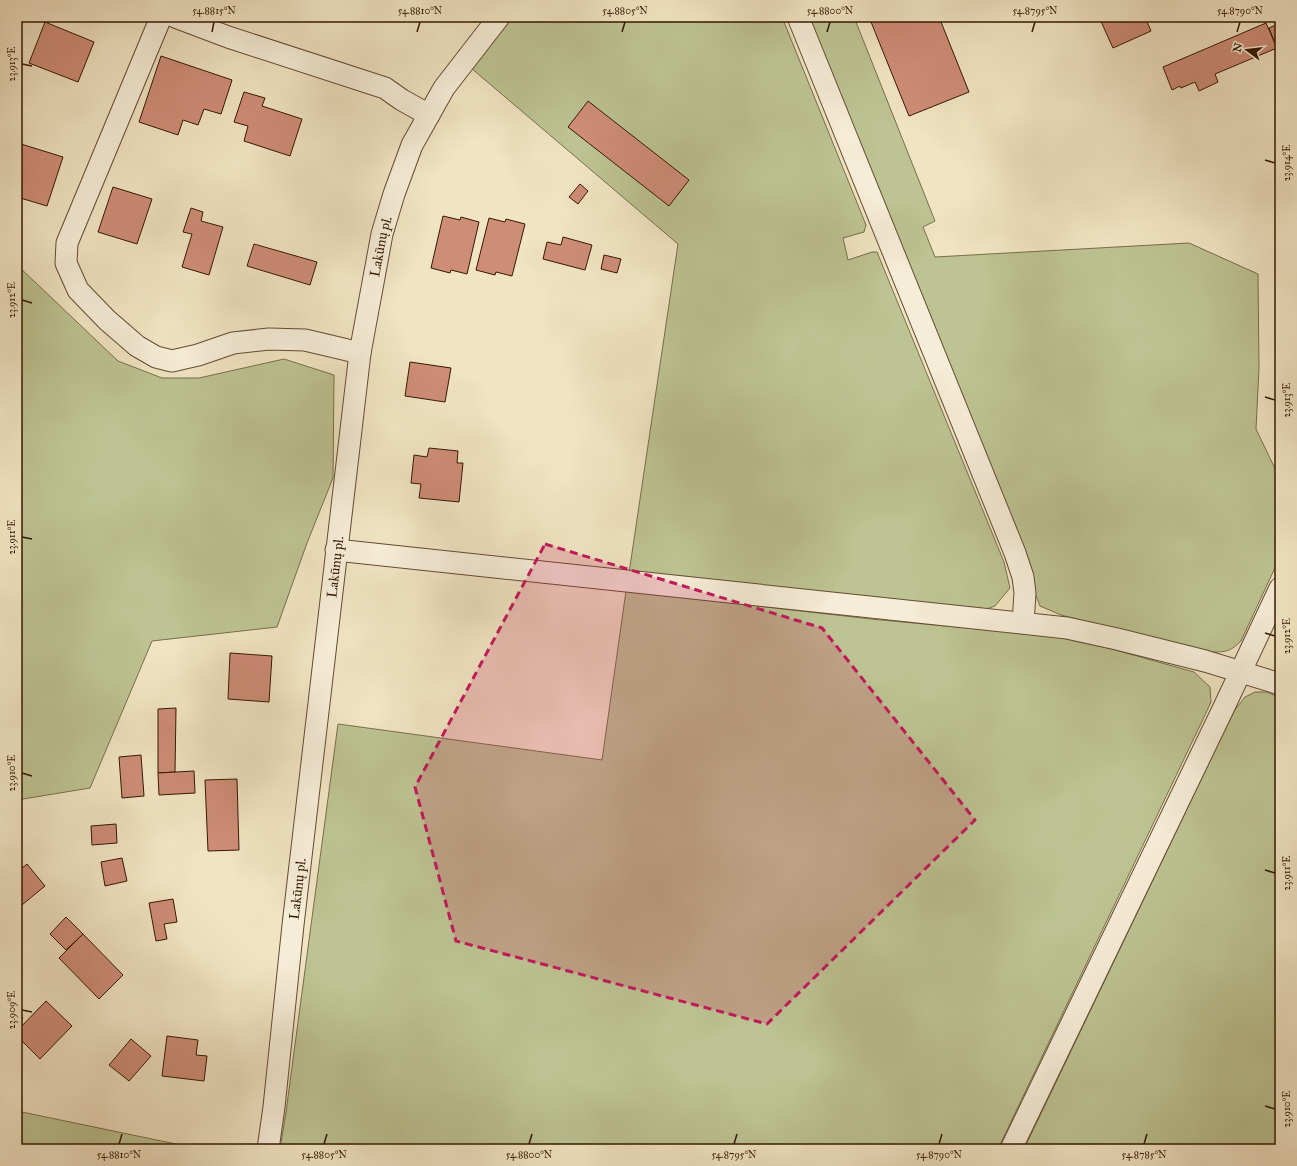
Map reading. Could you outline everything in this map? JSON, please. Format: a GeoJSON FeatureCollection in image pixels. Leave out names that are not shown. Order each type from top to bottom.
{"type":"FeatureCollection","features":[{"type":"Feature","properties":{"kind":"street"},"geometry":{"type":"LineString","coordinates":[[161,17],[68,243],[66,263],[78,290],[107,320],[137,346],[156,357],[172,361],[198,355],[233,343],[269,339],[305,340],[360,353]]}},
{"type":"Feature","properties":{"kind":"street"},"geometry":{"type":"LineString","coordinates":[[175,17],[228,37],[385,88],[429,116]]}},
{"type":"Feature","properties":{"kind":"street","name":"Lakūnų pl."},"geometry":{"type":"LineString","coordinates":[[268,1149],[336,550],[360,353],[382,234],[394,194],[412,145],[444,88],[499,17]]}},
{"type":"Feature","properties":{"kind":"street"},"geometry":{"type":"LineString","coordinates":[[798,17],[1015,553],[1023,577],[1025,593],[1023,623]]}},
{"type":"Feature","properties":{"kind":"street"},"geometry":{"type":"LineString","coordinates":[[336,550],[1067,628],[1117,639],[1241,671],[1280,684]]}},
{"type":"Feature","properties":{"kind":"street"},"geometry":{"type":"LineString","coordinates":[[1011,1149],[1280,588]]}},
{"type":"Feature","properties":{"kind":"highlighted area"},"geometry":{"type":"Polygon","coordinates":[[[545,544],[822,628],[975,820],[767,1024],[456,941],[415,787],[545,544]]]}},
{"type":"Feature","properties":{"kind":"green space"},"geometry":{"type":"Polygon","coordinates":[[[511,17],[782,17],[866,225],[864,232],[843,238],[848,260],[872,252],[877,252],[1004,562],[1010,588],[995,606],[983,610],[629,573],[678,244],[471,68],[511,17]]]}},
{"type":"Feature","properties":{"kind":"green space"},"geometry":{"type":"Polygon","coordinates":[[[806,17],[854,17],[935,221],[923,227],[935,257],[1189,243],[1258,274],[1259,368],[1256,429],[1279,477],[1280,476],[1280,557],[1241,641],[1233,648],[1222,652],[1208,652],[1061,615],[1040,606],[806,17]]]}},
{"type":"Feature","properties":{"kind":"green space"},"geometry":{"type":"Polygon","coordinates":[[[17,265],[118,361],[162,378],[199,378],[284,359],[334,375],[333,478],[307,543],[277,627],[152,641],[90,788],[17,800],[17,265]]]}},
{"type":"Feature","properties":{"kind":"green space"},"geometry":{"type":"Polygon","coordinates":[[[626,591],[871,619],[1052,636],[1112,649],[1194,672],[1210,687],[1211,702],[998,1149],[280,1149],[338,724],[602,760],[626,591]]]}},
{"type":"Feature","properties":{"kind":"green space"},"geometry":{"type":"Polygon","coordinates":[[[1255,692],[1267,692],[1280,698],[1280,1149],[1024,1149],[1234,711],[1245,697],[1255,692]]]}},
{"type":"Feature","properties":{"kind":"green space"},"geometry":{"type":"Polygon","coordinates":[[[17,1111],[200,1149],[17,1149],[17,1111]]]}},
{"type":"Feature","properties":{"kind":"building"},"geometry":{"type":"Polygon","coordinates":[[[869,17],[939,17],[969,92],[909,116],[869,17]]]}},
{"type":"Feature","properties":{"kind":"building"},"geometry":{"type":"Polygon","coordinates":[[[1099,17],[1145,17],[1151,31],[1113,48],[1099,17]]]}},
{"type":"Feature","properties":{"kind":"building"},"geometry":{"type":"Polygon","coordinates":[[[45,22],[94,42],[78,82],[29,63],[45,22]]]}},
{"type":"Feature","properties":{"kind":"building"},"geometry":{"type":"Polygon","coordinates":[[[1266,23],[1277,48],[1215,74],[1218,82],[1199,91],[1195,82],[1172,90],[1163,67],[1266,23]]]}},
{"type":"Feature","properties":{"kind":"building"},"geometry":{"type":"Polygon","coordinates":[[[1280,23],[1280,46],[1277,48],[1269,28],[1280,23]]]}},
{"type":"Feature","properties":{"kind":"building"},"geometry":{"type":"Polygon","coordinates":[[[161,56],[232,80],[221,114],[204,109],[198,125],[183,120],[178,135],[139,122],[161,56]]]}},
{"type":"Feature","properties":{"kind":"building"},"geometry":{"type":"Polygon","coordinates":[[[244,92],[265,98],[262,106],[302,119],[290,156],[244,141],[248,126],[234,122],[244,92]]]}},
{"type":"Feature","properties":{"kind":"building"},"geometry":{"type":"Polygon","coordinates":[[[588,101],[689,180],[669,206],[568,127],[588,101]]]}},
{"type":"Feature","properties":{"kind":"building"},"geometry":{"type":"Polygon","coordinates":[[[21,144],[63,157],[47,206],[17,197],[17,158],[21,144]]]}},
{"type":"Feature","properties":{"kind":"building"},"geometry":{"type":"Polygon","coordinates":[[[580,184],[588,191],[578,204],[569,197],[580,184]]]}},
{"type":"Feature","properties":{"kind":"building"},"geometry":{"type":"Polygon","coordinates":[[[113,187],[152,199],[137,244],[98,232],[113,187]]]}},
{"type":"Feature","properties":{"kind":"building"},"geometry":{"type":"Polygon","coordinates":[[[191,208],[203,212],[201,221],[223,227],[209,275],[182,267],[192,234],[183,232],[191,208]]]}},
{"type":"Feature","properties":{"kind":"building"},"geometry":{"type":"Polygon","coordinates":[[[443,216],[460,220],[461,217],[479,222],[467,274],[451,270],[450,273],[431,268],[443,216]]]}},
{"type":"Feature","properties":{"kind":"building"},"geometry":{"type":"Polygon","coordinates":[[[489,218],[505,222],[506,219],[525,224],[512,276],[496,272],[495,275],[476,270],[489,218]]]}},
{"type":"Feature","properties":{"kind":"building"},"geometry":{"type":"Polygon","coordinates":[[[563,237],[592,245],[585,270],[543,259],[547,242],[561,245],[563,237]]]}},
{"type":"Feature","properties":{"kind":"building"},"geometry":{"type":"Polygon","coordinates":[[[254,244],[317,262],[310,285],[247,266],[254,244]]]}},
{"type":"Feature","properties":{"kind":"building"},"geometry":{"type":"Polygon","coordinates":[[[604,255],[621,259],[617,273],[601,269],[604,255]]]}},
{"type":"Feature","properties":{"kind":"building"},"geometry":{"type":"Polygon","coordinates":[[[410,362],[451,368],[445,402],[405,396],[410,362]]]}},
{"type":"Feature","properties":{"kind":"building"},"geometry":{"type":"Polygon","coordinates":[[[429,448],[458,451],[457,463],[463,463],[459,502],[419,498],[421,484],[411,483],[414,455],[427,457],[429,448]]]}},
{"type":"Feature","properties":{"kind":"building"},"geometry":{"type":"Polygon","coordinates":[[[230,653],[272,656],[269,702],[228,699],[230,653]]]}},
{"type":"Feature","properties":{"kind":"building"},"geometry":{"type":"Polygon","coordinates":[[[176,708],[175,772],[158,773],[158,709],[176,708]]]}},
{"type":"Feature","properties":{"kind":"building"},"geometry":{"type":"Polygon","coordinates":[[[141,755],[144,796],[122,798],[119,757],[141,755]]]}},
{"type":"Feature","properties":{"kind":"building"},"geometry":{"type":"Polygon","coordinates":[[[194,771],[195,793],[159,795],[158,773],[194,771]]]}},
{"type":"Feature","properties":{"kind":"building"},"geometry":{"type":"Polygon","coordinates":[[[237,779],[239,850],[208,851],[205,780],[237,779]]]}},
{"type":"Feature","properties":{"kind":"building"},"geometry":{"type":"Polygon","coordinates":[[[116,824],[117,843],[92,845],[91,826],[116,824]]]}},
{"type":"Feature","properties":{"kind":"building"},"geometry":{"type":"Polygon","coordinates":[[[122,858],[127,881],[105,886],[101,862],[122,858]]]}},
{"type":"Feature","properties":{"kind":"building"},"geometry":{"type":"Polygon","coordinates":[[[27,864],[45,886],[17,909],[17,872],[27,864]]]}},
{"type":"Feature","properties":{"kind":"building"},"geometry":{"type":"Polygon","coordinates":[[[173,899],[177,922],[164,924],[167,939],[156,941],[149,903],[173,899]]]}},
{"type":"Feature","properties":{"kind":"building"},"geometry":{"type":"Polygon","coordinates":[[[66,917],[83,934],[66,950],[50,934],[66,917]]]}},
{"type":"Feature","properties":{"kind":"building"},"geometry":{"type":"Polygon","coordinates":[[[83,934],[123,975],[99,999],[59,958],[83,934]]]}},
{"type":"Feature","properties":{"kind":"building"},"geometry":{"type":"Polygon","coordinates":[[[46,1001],[72,1026],[40,1059],[17,1036],[17,1031],[46,1001]]]}},
{"type":"Feature","properties":{"kind":"building"},"geometry":{"type":"Polygon","coordinates":[[[17,1013],[23,1018],[17,1025],[17,1013]]]}},
{"type":"Feature","properties":{"kind":"building"},"geometry":{"type":"Polygon","coordinates":[[[167,1036],[198,1040],[196,1055],[207,1056],[204,1081],[162,1076],[167,1036]]]}},
{"type":"Feature","properties":{"kind":"building"},"geometry":{"type":"Polygon","coordinates":[[[131,1039],[151,1056],[129,1081],[109,1065],[131,1039]]]}}]}
